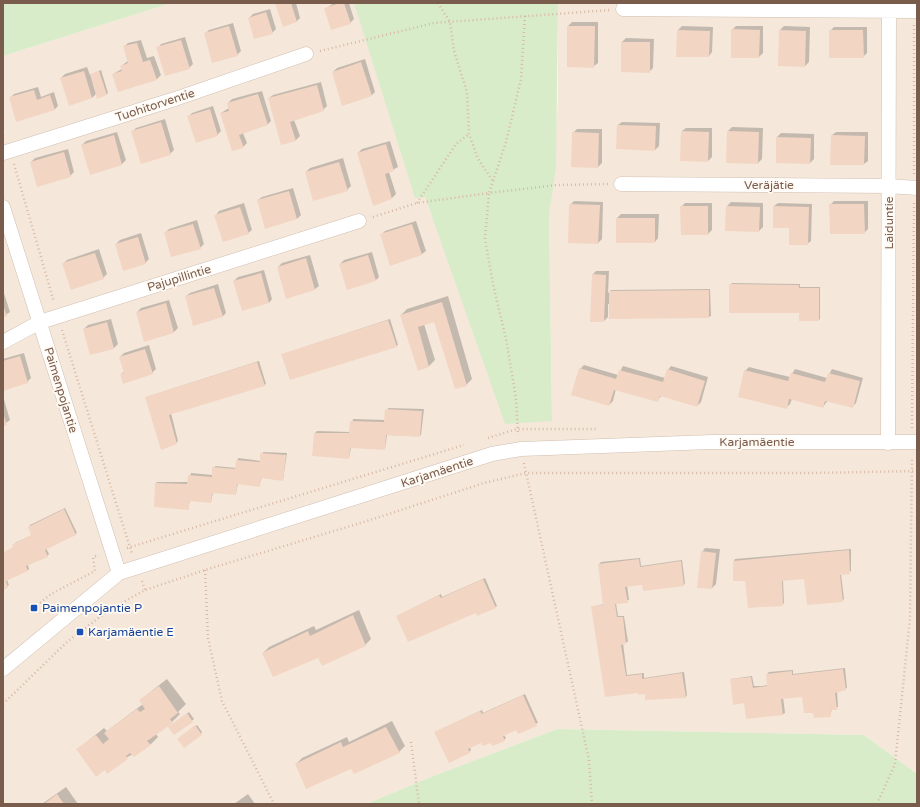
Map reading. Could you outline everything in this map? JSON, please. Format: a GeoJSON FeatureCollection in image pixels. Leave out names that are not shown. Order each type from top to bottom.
{"type":"FeatureCollection","features":[{"type":"Feature","properties":{"kind":"street"},"geometry":{"type":"LineString","coordinates":[[623,9],[889,7],[915,11]]}},
{"type":"Feature","properties":{"kind":"street","name":"Laiduntie"},"geometry":{"type":"LineString","coordinates":[[888,443],[889,7]]}},
{"type":"Feature","properties":{"kind":"street","name":"Tuohitorventie"},"geometry":{"type":"LineString","coordinates":[[7,152],[175,99],[306,54]]}},
{"type":"Feature","properties":{"kind":"street","name":"Veräjätie"},"geometry":{"type":"LineString","coordinates":[[621,184],[889,186],[915,188]]}},
{"type":"Feature","properties":{"kind":"street","name":"Paimenpojantie"},"geometry":{"type":"LineString","coordinates":[[3,207],[119,574]]}},
{"type":"Feature","properties":{"kind":"street","name":"Pajupillintie"},"geometry":{"type":"LineString","coordinates":[[3,342],[40,322],[359,221]]}},
{"type":"Feature","properties":{"kind":"street","name":"Karjamäentie"},"geometry":{"type":"LineString","coordinates":[[3,669],[119,574],[492,454],[521,449],[712,442],[914,442]]}},
{"type":"Feature","properties":{"kind":"path"},"geometry":{"type":"LineString","coordinates":[[438,3],[450,22],[454,51],[467,92],[469,134],[478,159],[493,181]]}},
{"type":"Feature","properties":{"kind":"path"},"geometry":{"type":"LineString","coordinates":[[306,54],[434,24],[623,9]]}},
{"type":"Feature","properties":{"kind":"path"},"geometry":{"type":"LineString","coordinates":[[877,804],[895,764],[910,618],[912,471],[914,442],[915,11]]}},
{"type":"Feature","properties":{"kind":"path"},"geometry":{"type":"LineString","coordinates":[[487,438],[517,429],[514,383],[485,239],[490,193],[506,142],[521,79],[525,16]]}},
{"type":"Feature","properties":{"kind":"path"},"geometry":{"type":"LineString","coordinates":[[417,203],[456,144],[469,134]]}},
{"type":"Feature","properties":{"kind":"path"},"geometry":{"type":"LineString","coordinates":[[7,152],[129,547],[145,590]]}},
{"type":"Feature","properties":{"kind":"path"},"geometry":{"type":"LineString","coordinates":[[359,221],[417,203],[557,185],[621,184]]}},
{"type":"Feature","properties":{"kind":"path"},"geometry":{"type":"LineString","coordinates":[[34,608],[51,594],[95,571],[93,557],[112,550],[129,547],[472,443]]}},
{"type":"Feature","properties":{"kind":"path"},"geometry":{"type":"LineString","coordinates":[[3,704],[67,642],[109,610],[145,590],[484,483],[526,473],[813,473],[917,471]]}},
{"type":"Feature","properties":{"kind":"path"},"geometry":{"type":"LineString","coordinates":[[526,473],[590,760],[592,804]]}},
{"type":"Feature","properties":{"kind":"path"},"geometry":{"type":"LineString","coordinates":[[205,570],[208,638],[222,701],[274,804]]}},
{"type":"Feature","properties":{"kind":"path"},"geometry":{"type":"LineString","coordinates":[[410,742],[419,804]]}},
{"type":"Feature","properties":{"kind":"shaded area"},"geometry":{"type":"Polygon","coordinates":[[[171,3],[354,3],[432,217],[552,421],[549,214],[558,101],[558,3],[917,3],[917,774],[864,735],[557,729],[431,777],[366,804],[3,804],[3,133],[5,132],[3,125],[3,56],[171,3]]]}},
{"type":"Feature","properties":{"kind":"green space"},"geometry":{"type":"Polygon","coordinates":[[[3,3],[171,3],[3,56],[3,3]]]}},
{"type":"Feature","properties":{"kind":"green space"},"geometry":{"type":"Polygon","coordinates":[[[354,3],[558,3],[556,168],[549,214],[552,421],[505,424],[425,197],[415,198],[354,3]]]}},
{"type":"Feature","properties":{"kind":"green space"},"geometry":{"type":"Polygon","coordinates":[[[557,729],[864,735],[917,774],[917,804],[366,804],[431,777],[557,729]]]}},
{"type":"Feature","properties":{"kind":"building"},"geometry":{"type":"Polygon","coordinates":[[[275,3],[291,3],[297,22],[283,27],[275,3]]]}},
{"type":"Feature","properties":{"kind":"building"},"geometry":{"type":"Polygon","coordinates":[[[344,3],[351,24],[331,30],[324,8],[344,3]]]}},
{"type":"Feature","properties":{"kind":"building"},"geometry":{"type":"Polygon","coordinates":[[[266,12],[273,34],[254,39],[248,18],[266,12]]]}},
{"type":"Feature","properties":{"kind":"building"},"geometry":{"type":"Polygon","coordinates":[[[229,26],[238,56],[212,63],[204,33],[229,26]]]}},
{"type":"Feature","properties":{"kind":"building"},"geometry":{"type":"Polygon","coordinates":[[[567,26],[595,26],[594,68],[567,67],[567,26]]]}},
{"type":"Feature","properties":{"kind":"building"},"geometry":{"type":"Polygon","coordinates":[[[731,29],[760,30],[759,58],[731,58],[731,29]]]}},
{"type":"Feature","properties":{"kind":"building"},"geometry":{"type":"Polygon","coordinates":[[[677,30],[710,31],[709,57],[676,57],[677,30]]]}},
{"type":"Feature","properties":{"kind":"building"},"geometry":{"type":"Polygon","coordinates":[[[779,30],[806,31],[805,67],[778,66],[779,30]]]}},
{"type":"Feature","properties":{"kind":"building"},"geometry":{"type":"Polygon","coordinates":[[[829,30],[863,30],[864,58],[829,58],[829,30]]]}},
{"type":"Feature","properties":{"kind":"building"},"geometry":{"type":"Polygon","coordinates":[[[181,40],[190,69],[165,76],[156,47],[181,40]]]}},
{"type":"Feature","properties":{"kind":"building"},"geometry":{"type":"Polygon","coordinates":[[[621,42],[650,42],[650,73],[621,72],[621,42]]]}},
{"type":"Feature","properties":{"kind":"building"},"geometry":{"type":"Polygon","coordinates":[[[137,43],[143,62],[150,60],[157,80],[118,92],[112,74],[122,71],[120,66],[128,63],[123,46],[137,43]]]}},
{"type":"Feature","properties":{"kind":"building"},"geometry":{"type":"Polygon","coordinates":[[[361,62],[372,96],[342,106],[332,72],[361,62]]]}},
{"type":"Feature","properties":{"kind":"building"},"geometry":{"type":"Polygon","coordinates":[[[84,71],[92,98],[69,106],[60,78],[84,71]]]}},
{"type":"Feature","properties":{"kind":"building"},"geometry":{"type":"Polygon","coordinates":[[[99,71],[107,95],[97,99],[90,74],[99,71]]]}},
{"type":"Feature","properties":{"kind":"building"},"geometry":{"type":"Polygon","coordinates":[[[317,85],[324,111],[290,122],[296,141],[281,145],[268,98],[317,85]]]}},
{"type":"Feature","properties":{"kind":"building"},"geometry":{"type":"Polygon","coordinates":[[[34,90],[37,100],[50,95],[55,110],[16,122],[9,97],[34,90]]]}},
{"type":"Feature","properties":{"kind":"building"},"geometry":{"type":"Polygon","coordinates":[[[258,94],[268,125],[239,135],[244,148],[232,151],[220,113],[229,111],[227,103],[258,94]]]}},
{"type":"Feature","properties":{"kind":"building"},"geometry":{"type":"Polygon","coordinates":[[[210,109],[218,136],[196,143],[187,116],[210,109]]]}},
{"type":"Feature","properties":{"kind":"building"},"geometry":{"type":"Polygon","coordinates":[[[161,122],[171,155],[141,164],[131,131],[161,122]]]}},
{"type":"Feature","properties":{"kind":"building"},"geometry":{"type":"Polygon","coordinates":[[[617,125],[656,126],[655,151],[616,149],[617,125]]]}},
{"type":"Feature","properties":{"kind":"building"},"geometry":{"type":"Polygon","coordinates":[[[681,131],[709,132],[708,162],[680,161],[681,131]]]}},
{"type":"Feature","properties":{"kind":"building"},"geometry":{"type":"Polygon","coordinates":[[[727,131],[759,132],[758,164],[726,163],[727,131]]]}},
{"type":"Feature","properties":{"kind":"building"},"geometry":{"type":"Polygon","coordinates":[[[572,132],[599,133],[598,168],[571,167],[572,132]]]}},
{"type":"Feature","properties":{"kind":"building"},"geometry":{"type":"Polygon","coordinates":[[[114,135],[122,165],[90,175],[81,145],[114,135]]]}},
{"type":"Feature","properties":{"kind":"building"},"geometry":{"type":"Polygon","coordinates":[[[831,135],[865,136],[864,165],[830,165],[831,135]]]}},
{"type":"Feature","properties":{"kind":"building"},"geometry":{"type":"Polygon","coordinates":[[[776,137],[811,138],[810,164],[776,163],[776,137]]]}},
{"type":"Feature","properties":{"kind":"building"},"geometry":{"type":"Polygon","coordinates":[[[386,144],[394,171],[385,174],[392,199],[373,206],[357,153],[386,144]]]}},
{"type":"Feature","properties":{"kind":"building"},"geometry":{"type":"Polygon","coordinates":[[[64,152],[71,177],[37,187],[30,162],[64,152]]]}},
{"type":"Feature","properties":{"kind":"building"},"geometry":{"type":"Polygon","coordinates":[[[339,162],[348,191],[313,201],[305,172],[339,162]]]}},
{"type":"Feature","properties":{"kind":"building"},"geometry":{"type":"Polygon","coordinates":[[[289,191],[297,219],[265,229],[257,200],[289,191]]]}},
{"type":"Feature","properties":{"kind":"building"},"geometry":{"type":"Polygon","coordinates":[[[569,204],[600,205],[598,244],[568,243],[569,204]]]}},
{"type":"Feature","properties":{"kind":"building"},"geometry":{"type":"Polygon","coordinates":[[[829,204],[864,204],[865,234],[830,234],[829,204]]]}},
{"type":"Feature","properties":{"kind":"building"},"geometry":{"type":"Polygon","coordinates":[[[680,206],[708,206],[708,235],[681,235],[680,206]]]}},
{"type":"Feature","properties":{"kind":"building"},"geometry":{"type":"Polygon","coordinates":[[[726,206],[760,207],[759,232],[725,231],[726,206]]]}},
{"type":"Feature","properties":{"kind":"building"},"geometry":{"type":"Polygon","coordinates":[[[773,206],[809,207],[808,245],[789,245],[789,228],[773,228],[773,206]]]}},
{"type":"Feature","properties":{"kind":"building"},"geometry":{"type":"Polygon","coordinates":[[[240,207],[249,234],[223,242],[214,215],[240,207]]]}},
{"type":"Feature","properties":{"kind":"building"},"geometry":{"type":"Polygon","coordinates":[[[616,218],[655,218],[655,243],[616,243],[616,218]]]}},
{"type":"Feature","properties":{"kind":"building"},"geometry":{"type":"Polygon","coordinates":[[[193,224],[201,249],[171,257],[164,232],[193,224]]]}},
{"type":"Feature","properties":{"kind":"building"},"geometry":{"type":"Polygon","coordinates":[[[412,224],[422,255],[390,266],[380,234],[412,224]]]}},
{"type":"Feature","properties":{"kind":"building"},"geometry":{"type":"Polygon","coordinates":[[[138,237],[146,264],[123,271],[115,244],[138,237]]]}},
{"type":"Feature","properties":{"kind":"building"},"geometry":{"type":"Polygon","coordinates":[[[95,253],[104,279],[71,290],[62,263],[95,253]]]}},
{"type":"Feature","properties":{"kind":"building"},"geometry":{"type":"Polygon","coordinates":[[[368,255],[376,281],[347,290],[339,264],[368,255]]]}},
{"type":"Feature","properties":{"kind":"building"},"geometry":{"type":"Polygon","coordinates":[[[306,258],[315,290],[286,299],[277,267],[306,258]]]}},
{"type":"Feature","properties":{"kind":"building"},"geometry":{"type":"Polygon","coordinates":[[[261,273],[269,303],[242,311],[233,281],[261,273]]]}},
{"type":"Feature","properties":{"kind":"building"},"geometry":{"type":"Polygon","coordinates":[[[592,274],[606,275],[604,322],[590,322],[592,274]]]}},
{"type":"Feature","properties":{"kind":"building"},"geometry":{"type":"Polygon","coordinates":[[[729,284],[799,285],[799,288],[819,288],[819,321],[799,321],[799,313],[729,313],[729,284]]]}},
{"type":"Feature","properties":{"kind":"building"},"geometry":{"type":"Polygon","coordinates":[[[214,288],[223,317],[193,326],[185,296],[214,288]]]}},
{"type":"Feature","properties":{"kind":"building"},"geometry":{"type":"Polygon","coordinates":[[[709,290],[709,318],[609,319],[609,291],[709,290]]]}},
{"type":"Feature","properties":{"kind":"building"},"geometry":{"type":"Polygon","coordinates":[[[442,302],[467,386],[455,389],[434,322],[418,327],[429,367],[418,371],[400,315],[442,302]]]}},
{"type":"Feature","properties":{"kind":"building"},"geometry":{"type":"Polygon","coordinates":[[[166,303],[174,333],[144,342],[136,312],[166,303]]]}},
{"type":"Feature","properties":{"kind":"building"},"geometry":{"type":"Polygon","coordinates":[[[3,305],[7,316],[3,318],[3,305]]]}},
{"type":"Feature","properties":{"kind":"building"},"geometry":{"type":"Polygon","coordinates":[[[388,320],[397,347],[290,380],[281,354],[388,320]]]}},
{"type":"Feature","properties":{"kind":"building"},"geometry":{"type":"Polygon","coordinates":[[[107,322],[114,349],[90,355],[83,329],[107,322]]]}},
{"type":"Feature","properties":{"kind":"building"},"geometry":{"type":"Polygon","coordinates":[[[145,349],[153,374],[123,384],[120,374],[124,373],[119,357],[145,349]]]}},
{"type":"Feature","properties":{"kind":"building"},"geometry":{"type":"Polygon","coordinates":[[[20,356],[28,383],[3,391],[3,361],[20,356]]]}},
{"type":"Feature","properties":{"kind":"building"},"geometry":{"type":"Polygon","coordinates":[[[257,362],[265,386],[169,415],[177,444],[161,450],[145,397],[257,362]]]}},
{"type":"Feature","properties":{"kind":"building"},"geometry":{"type":"Polygon","coordinates":[[[579,368],[616,379],[619,370],[663,382],[667,369],[705,381],[697,407],[660,396],[658,402],[614,390],[609,406],[571,395],[579,368]]]}},
{"type":"Feature","properties":{"kind":"building"},"geometry":{"type":"Polygon","coordinates":[[[744,370],[788,381],[791,373],[825,382],[828,373],[860,381],[853,408],[825,401],[823,408],[789,399],[787,409],[738,397],[744,370]]]}},
{"type":"Feature","properties":{"kind":"building"},"geometry":{"type":"Polygon","coordinates":[[[385,409],[422,411],[420,437],[386,435],[385,450],[350,448],[349,459],[312,456],[314,433],[349,433],[350,421],[384,422],[385,409]]]}},
{"type":"Feature","properties":{"kind":"building"},"geometry":{"type":"Polygon","coordinates":[[[3,413],[7,425],[3,426],[3,413]]]}},
{"type":"Feature","properties":{"kind":"building"},"geometry":{"type":"Polygon","coordinates":[[[260,453],[286,455],[283,481],[261,478],[260,487],[237,484],[236,495],[212,493],[211,503],[189,501],[189,510],[154,507],[155,483],[187,484],[188,475],[212,477],[212,467],[235,469],[236,460],[260,462],[260,453]]]}},
{"type":"Feature","properties":{"kind":"building"},"geometry":{"type":"Polygon","coordinates":[[[64,509],[76,535],[45,550],[48,557],[26,566],[28,571],[6,581],[8,588],[3,590],[3,553],[13,547],[12,545],[31,535],[28,527],[64,509]]]}},
{"type":"Feature","properties":{"kind":"building"},"geometry":{"type":"Polygon","coordinates":[[[849,550],[850,574],[840,575],[843,602],[807,605],[804,579],[782,581],[783,606],[748,608],[745,581],[733,581],[733,561],[849,550]]]}},
{"type":"Feature","properties":{"kind":"building"},"geometry":{"type":"Polygon","coordinates":[[[701,551],[716,553],[712,589],[697,588],[701,551]]]}},
{"type":"Feature","properties":{"kind":"building"},"geometry":{"type":"Polygon","coordinates":[[[639,559],[640,567],[681,561],[684,586],[643,591],[642,585],[625,587],[628,603],[615,604],[617,617],[623,617],[626,644],[621,645],[626,676],[642,674],[642,679],[682,673],[686,698],[645,700],[645,694],[638,695],[638,693],[605,697],[591,606],[603,605],[598,564],[639,559]]]}},
{"type":"Feature","properties":{"kind":"building"},"geometry":{"type":"Polygon","coordinates":[[[483,579],[496,608],[477,616],[476,613],[408,642],[396,616],[439,595],[441,598],[483,579]]]}},
{"type":"Feature","properties":{"kind":"building"},"geometry":{"type":"Polygon","coordinates":[[[353,615],[366,646],[322,666],[318,658],[273,677],[262,653],[308,631],[310,636],[353,615]]]}},
{"type":"Feature","properties":{"kind":"building"},"geometry":{"type":"Polygon","coordinates":[[[843,669],[846,690],[835,693],[837,710],[831,710],[831,717],[814,718],[813,713],[804,713],[802,697],[781,699],[783,715],[746,719],[744,703],[733,705],[730,679],[751,677],[753,688],[767,686],[766,674],[792,671],[792,675],[843,669]]]}},
{"type":"Feature","properties":{"kind":"building"},"geometry":{"type":"Polygon","coordinates":[[[159,686],[178,713],[170,719],[173,723],[147,741],[151,745],[134,757],[130,753],[126,756],[128,759],[107,774],[105,770],[96,777],[76,749],[96,735],[103,744],[109,739],[104,733],[137,709],[140,712],[145,709],[139,700],[159,686]]]}},
{"type":"Feature","properties":{"kind":"building"},"geometry":{"type":"Polygon","coordinates":[[[523,695],[537,726],[518,734],[516,730],[503,736],[505,741],[492,746],[491,743],[483,746],[481,743],[468,749],[470,753],[449,763],[434,732],[480,711],[482,714],[523,695]]]}},
{"type":"Feature","properties":{"kind":"building"},"geometry":{"type":"Polygon","coordinates":[[[187,713],[193,722],[174,735],[168,727],[187,713]]]}},
{"type":"Feature","properties":{"kind":"building"},"geometry":{"type":"Polygon","coordinates":[[[195,725],[202,735],[184,748],[177,739],[195,725]]]}},
{"type":"Feature","properties":{"kind":"building"},"geometry":{"type":"Polygon","coordinates":[[[386,727],[400,753],[354,774],[351,769],[306,789],[295,764],[341,742],[343,747],[386,727]]]}},
{"type":"Feature","properties":{"kind":"building"},"geometry":{"type":"Polygon","coordinates":[[[57,794],[64,804],[44,804],[57,794]]]}},
{"type":"Feature","properties":{"kind":"place","name":"Paimenpojantie P"},"geometry":{"type":"Point","coordinates":[34,608]}},
{"type":"Feature","properties":{"kind":"place","name":"Karjamäentie E"},"geometry":{"type":"Point","coordinates":[80,632]}}]}
